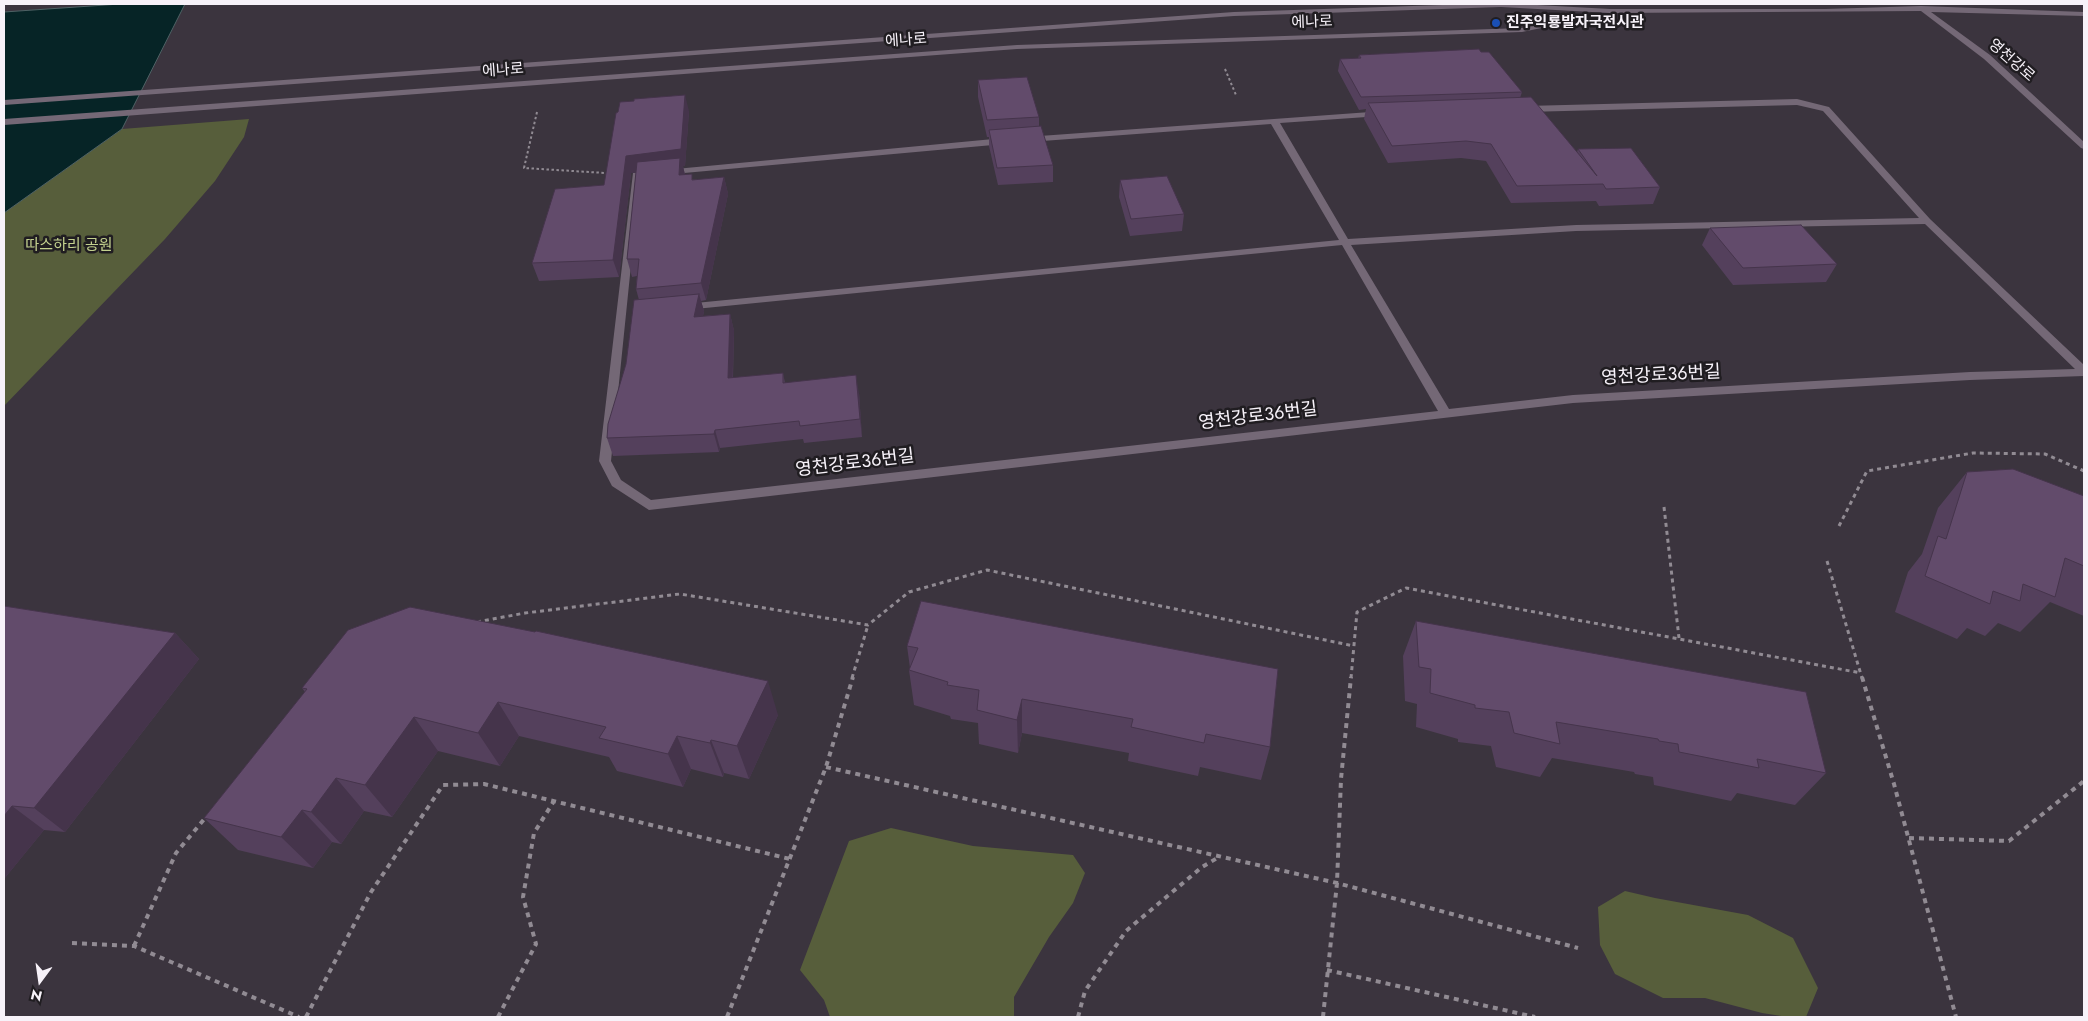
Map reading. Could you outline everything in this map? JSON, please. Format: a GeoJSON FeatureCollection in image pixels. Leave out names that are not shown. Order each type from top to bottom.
{"type":"FeatureCollection","features":[{"type":"Feature","properties":{"kind":"street","name":"에나로"},"geometry":{"type":"LineString","coordinates":[[4,103],[1234,14],[1501,5],[1610,11],[1825,11],[1918,6],[2084,14]]}},
{"type":"Feature","properties":{"kind":"street","name":"영천강로"},"geometry":{"type":"LineString","coordinates":[[1918,6],[1987,57],[2084,146]]}},
{"type":"Feature","properties":{"kind":"street","name":"에나로"},"geometry":{"type":"LineString","coordinates":[[4,122],[1017,47],[1522,30],[1610,11]]}},
{"type":"Feature","properties":{"kind":"street","name":"영천강로36번길"},"geometry":{"type":"LineString","coordinates":[[1512,110],[1797,102],[1826,109],[1927,221],[2084,371]]}},
{"type":"Feature","properties":{"kind":"street"},"geometry":{"type":"LineString","coordinates":[[636,175],[1018,140],[1394,112]]}},
{"type":"Feature","properties":{"kind":"street"},"geometry":{"type":"LineString","coordinates":[[1274,121],[1445,413]]}},
{"type":"Feature","properties":{"kind":"street","name":"영천강로36번길"},"geometry":{"type":"LineString","coordinates":[[636,175],[626,313],[605,461],[616,483],[649,505],[1573,399],[2084,371]]}},
{"type":"Feature","properties":{"kind":"street"},"geometry":{"type":"LineString","coordinates":[[670,309],[1345,242],[1576,228],[1927,221]]}},
{"type":"Feature","properties":{"kind":"path"},"geometry":{"type":"LineString","coordinates":[[536,112],[524,168],[636,175]]}},
{"type":"Feature","properties":{"kind":"path"},"geometry":{"type":"LineString","coordinates":[[1839,526],[1867,471],[1973,453],[2045,454],[2084,471]]}},
{"type":"Feature","properties":{"kind":"path"},"geometry":{"type":"LineString","coordinates":[[1664,507],[1679,638]]}},
{"type":"Feature","properties":{"kind":"path"},"geometry":{"type":"LineString","coordinates":[[1828,561],[1909,838],[1956,1017]]}},
{"type":"Feature","properties":{"kind":"path"},"geometry":{"type":"LineString","coordinates":[[727,1017],[826,767],[868,625],[909,592],[987,570],[1354,646]]}},
{"type":"Feature","properties":{"kind":"path"},"geometry":{"type":"LineString","coordinates":[[1323,1017],[1337,883],[1341,779],[1356,612],[1406,588],[1861,673]]}},
{"type":"Feature","properties":{"kind":"path"},"geometry":{"type":"LineString","coordinates":[[476,622],[525,613],[680,594],[868,625]]}},
{"type":"Feature","properties":{"kind":"path"},"geometry":{"type":"LineString","coordinates":[[826,767],[1337,883],[1578,948]]}},
{"type":"Feature","properties":{"kind":"path"},"geometry":{"type":"LineString","coordinates":[[1909,838],[2009,840],[2084,781]]}},
{"type":"Feature","properties":{"kind":"path"},"geometry":{"type":"LineString","coordinates":[[306,1017],[371,892],[444,785],[484,784],[790,859]]}},
{"type":"Feature","properties":{"kind":"path"},"geometry":{"type":"LineString","coordinates":[[498,1017],[536,944],[523,897],[534,832],[554,801]]}},
{"type":"Feature","properties":{"kind":"path"},"geometry":{"type":"LineString","coordinates":[[134,946],[176,853],[206,816]]}},
{"type":"Feature","properties":{"kind":"path"},"geometry":{"type":"LineString","coordinates":[[1078,1017],[1086,991],[1126,931],[1202,867],[1219,857]]}},
{"type":"Feature","properties":{"kind":"path"},"geometry":{"type":"LineString","coordinates":[[72,943],[134,946],[299,1017]]}},
{"type":"Feature","properties":{"kind":"path"},"geometry":{"type":"LineString","coordinates":[[1327,970],[1535,1017]]}},
{"type":"Feature","properties":{"kind":"green space","name":"따스하리 공원"},"geometry":{"type":"Polygon","coordinates":[[[249,119],[244,137],[215,181],[165,239],[4,406],[4,213],[122,129],[249,119]]]}},
{"type":"Feature","properties":{"kind":"green space"},"geometry":{"type":"Polygon","coordinates":[[[891,828],[973,846],[1073,855],[1085,873],[1073,903],[1049,937],[1014,997],[1014,1017],[830,1017],[824,1000],[800,970],[849,841],[891,828]]]}},
{"type":"Feature","properties":{"kind":"green space"},"geometry":{"type":"Polygon","coordinates":[[[1625,891],[1748,915],[1793,938],[1818,988],[1806,1017],[1788,1017],[1762,1013],[1705,998],[1663,998],[1615,974],[1600,945],[1598,907],[1625,891]]]}},
{"type":"Feature","properties":{"kind":"shaded area"},"geometry":{"type":"Polygon","coordinates":[[[120,4],[185,4],[122,129],[4,213],[4,12],[120,4]]]}},
{"type":"Feature","properties":{"kind":"building"},"geometry":{"type":"Polygon","coordinates":[[[1479,49],[1481,52],[1489,52],[1522,92],[1361,97],[1340,59],[1361,58],[1359,55],[1479,49]]]}},
{"type":"Feature","properties":{"kind":"building"},"geometry":{"type":"Polygon","coordinates":[[[1027,77],[1039,117],[987,120],[978,80],[1027,77]]]}},
{"type":"Feature","properties":{"kind":"building"},"geometry":{"type":"Polygon","coordinates":[[[685,95],[681,149],[626,156],[613,260],[532,263],[555,189],[604,185],[616,113],[618,112],[620,102],[685,95]]]}},
{"type":"Feature","properties":{"kind":"building"},"geometry":{"type":"Polygon","coordinates":[[[1531,97],[1597,176],[1578,149],[1631,148],[1660,187],[1606,189],[1603,184],[1517,186],[1491,144],[1466,141],[1392,146],[1368,103],[1531,97]]]}},
{"type":"Feature","properties":{"kind":"building"},"geometry":{"type":"Polygon","coordinates":[[[1041,126],[1053,165],[997,168],[989,130],[1041,126]]]}},
{"type":"Feature","properties":{"kind":"building"},"geometry":{"type":"Polygon","coordinates":[[[680,158],[679,175],[692,174],[692,180],[724,177],[701,283],[636,289],[639,259],[627,259],[637,162],[680,158]]]}},
{"type":"Feature","properties":{"kind":"building"},"geometry":{"type":"Polygon","coordinates":[[[1167,176],[1184,214],[1131,219],[1120,180],[1167,176]]]}},
{"type":"Feature","properties":{"kind":"building"},"geometry":{"type":"Polygon","coordinates":[[[1801,225],[1837,264],[1743,268],[1710,228],[1801,225]]]}},
{"type":"Feature","properties":{"kind":"building"},"geometry":{"type":"Polygon","coordinates":[[[699,294],[694,317],[730,314],[728,378],[783,373],[783,383],[856,375],[860,419],[800,426],[799,421],[715,430],[714,434],[607,438],[608,424],[626,364],[634,300],[699,294]]]}},
{"type":"Feature","properties":{"kind":"building"},"geometry":{"type":"Polygon","coordinates":[[[2013,469],[2084,496],[2084,566],[2065,558],[2055,597],[2023,584],[2020,601],[1993,591],[1990,604],[1925,576],[1938,536],[1946,539],[1967,472],[2013,469]]]}},
{"type":"Feature","properties":{"kind":"building"},"geometry":{"type":"Polygon","coordinates":[[[921,601],[1278,669],[1270,747],[1206,734],[1204,743],[1131,727],[1133,719],[1022,699],[1017,720],[977,710],[979,690],[947,685],[948,682],[909,670],[918,648],[907,646],[921,601]]]}},
{"type":"Feature","properties":{"kind":"building"},"geometry":{"type":"Polygon","coordinates":[[[4,606],[175,633],[34,808],[12,806],[4,816],[4,606]]]}},
{"type":"Feature","properties":{"kind":"building"},"geometry":{"type":"Polygon","coordinates":[[[410,607],[536,631],[768,681],[737,746],[711,740],[710,743],[677,736],[668,754],[599,738],[606,727],[498,702],[478,733],[414,717],[365,785],[336,778],[311,812],[302,810],[281,837],[204,818],[307,689],[302,688],[348,630],[410,607]]]}},
{"type":"Feature","properties":{"kind":"building"},"geometry":{"type":"Polygon","coordinates":[[[1416,621],[1806,692],[1826,773],[1757,759],[1759,768],[1679,752],[1678,744],[1659,741],[1658,739],[1556,722],[1560,744],[1514,733],[1509,712],[1475,708],[1475,705],[1430,693],[1431,669],[1419,667],[1416,621]]]}},
{"type":"Feature","properties":{"kind":"place","name":"진주익룡발자국전시관"},"geometry":{"type":"Point","coordinates":[1496,23]}}]}
